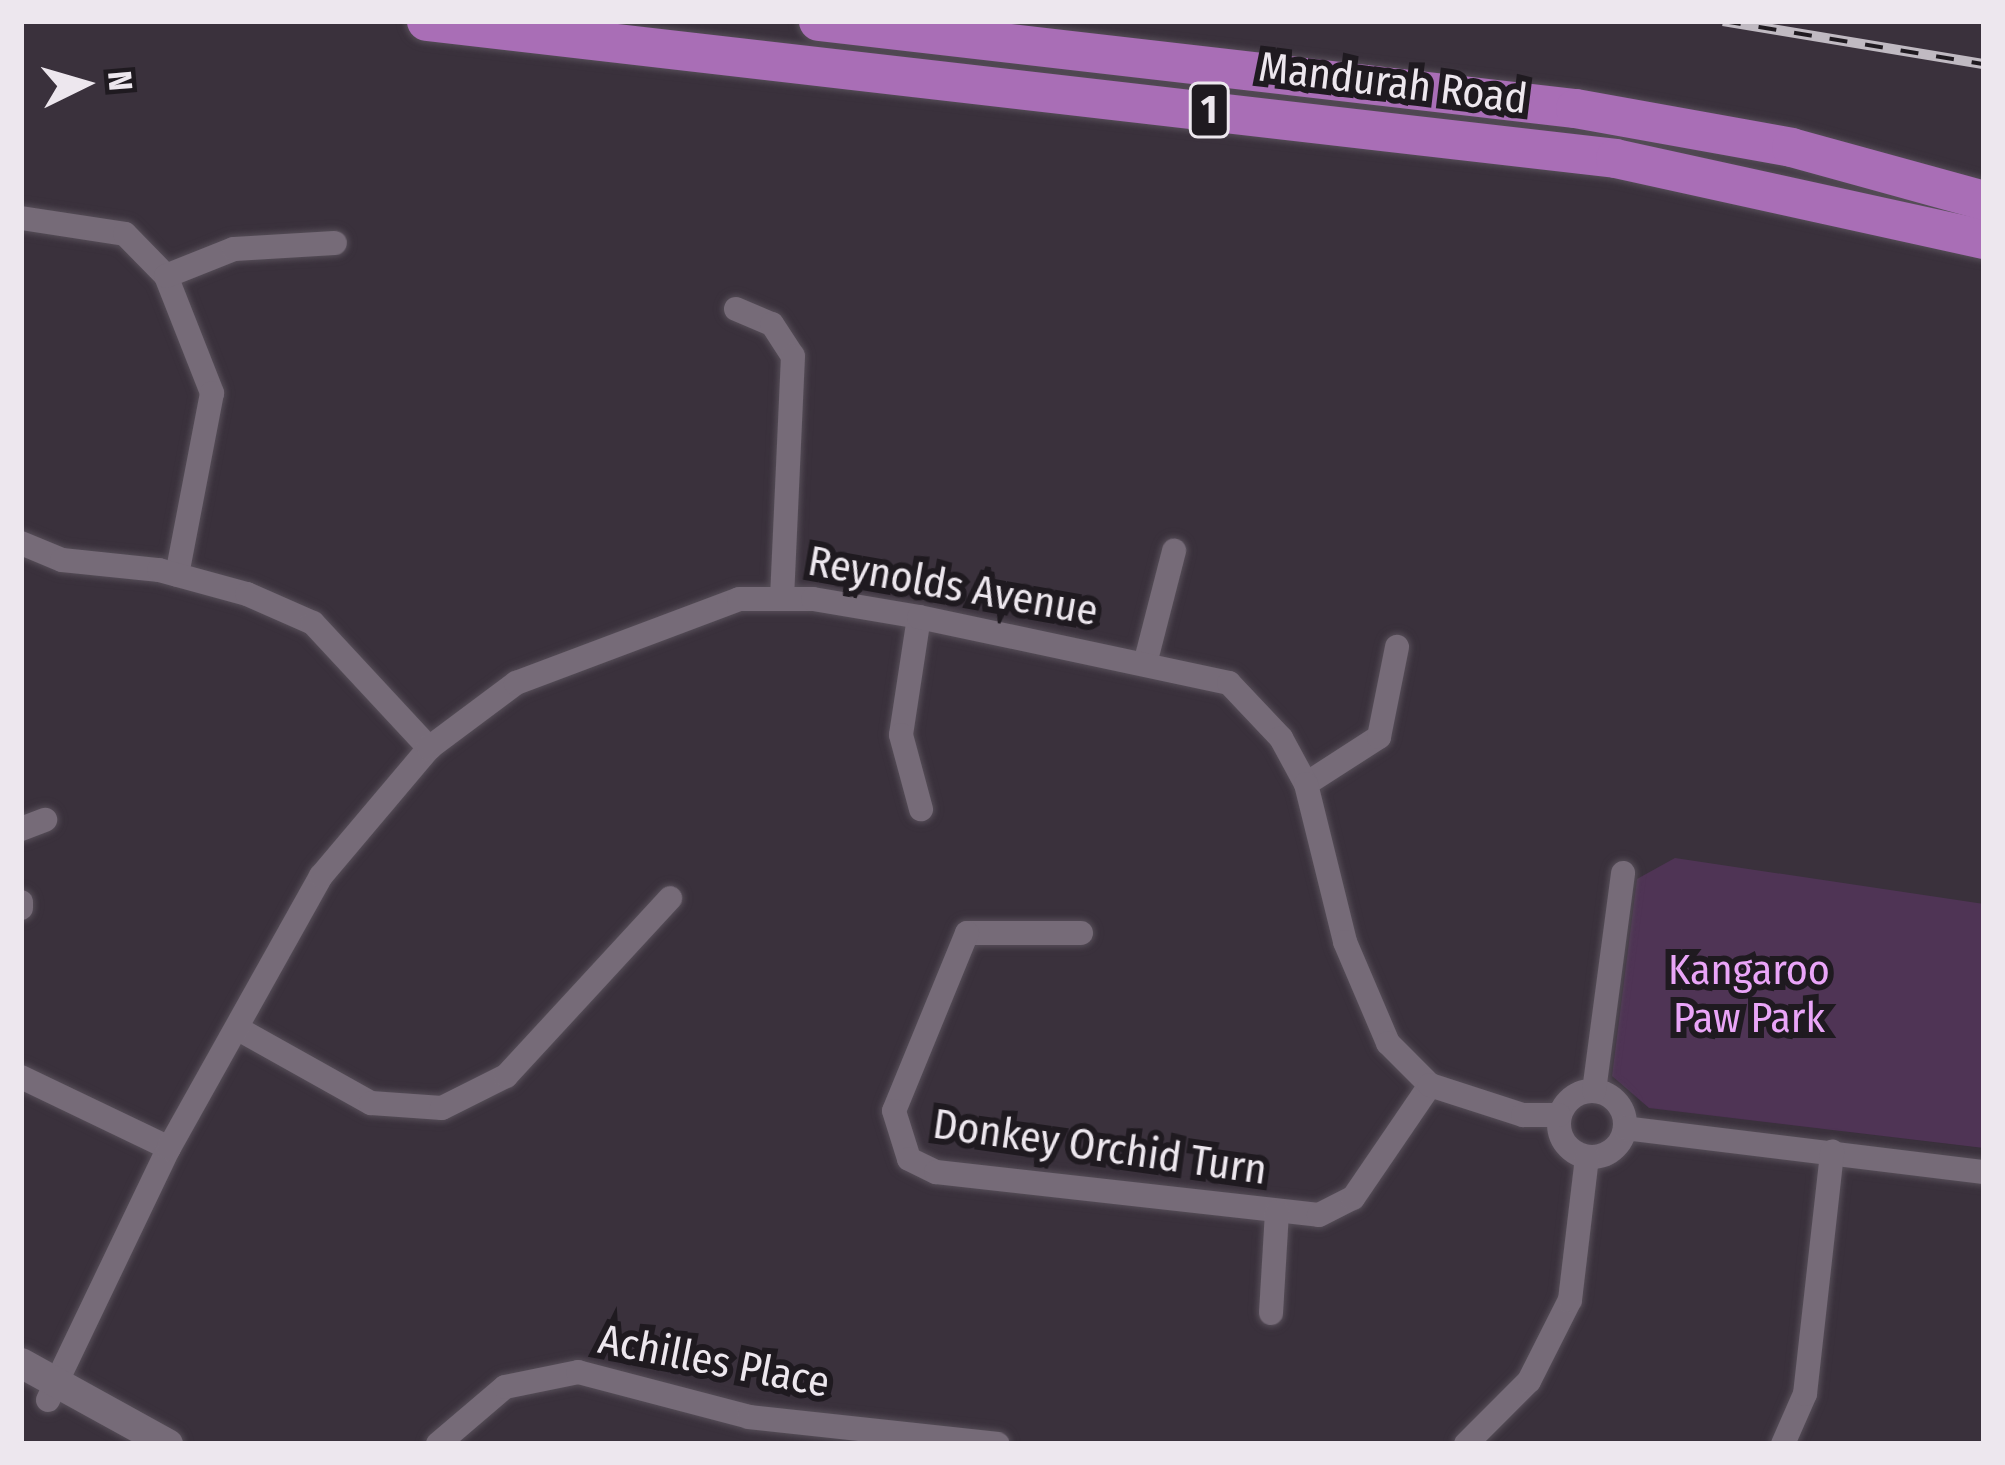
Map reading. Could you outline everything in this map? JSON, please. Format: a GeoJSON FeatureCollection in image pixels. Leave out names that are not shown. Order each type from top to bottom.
{"type":"FeatureCollection","features":[{"type":"Feature","properties":{"kind":"highway","name":"Mandurah Road"},"geometry":{"type":"LineString","coordinates":[[426,21],[1615,158],[1869,207],[1984,239]]}},
{"type":"Feature","properties":{"kind":"highway","name":"Mandurah Road"},"geometry":{"type":"LineString","coordinates":[[818,21],[1575,108],[1791,147],[1984,200]]}},
{"type":"Feature","properties":{"kind":"street"},"geometry":{"type":"LineString","coordinates":[[21,218],[125,234],[166,276],[212,393],[177,575]]}},
{"type":"Feature","properties":{"kind":"street"},"geometry":{"type":"LineString","coordinates":[[166,276],[234,249],[335,243]]}},
{"type":"Feature","properties":{"kind":"street"},"geometry":{"type":"LineString","coordinates":[[736,309],[772,324],[793,356],[782,596]]}},
{"type":"Feature","properties":{"kind":"street"},"geometry":{"type":"LineString","coordinates":[[21,543],[62,560],[177,575],[313,623],[429,748]]}},
{"type":"Feature","properties":{"kind":"street"},"geometry":{"type":"LineString","coordinates":[[1146,660],[1174,551]]}},
{"type":"Feature","properties":{"kind":"street","name":"Reynolds Avenue"},"geometry":{"type":"LineString","coordinates":[[42,1390],[169,1148],[242,1031],[321,876],[429,748],[516,683],[716,604],[782,596],[919,616],[1146,660],[1229,683],[1281,738],[1306,784],[1362,993],[1388,1043],[1430,1085],[1523,1115],[1559,1115]]}},
{"type":"Feature","properties":{"kind":"street"},"geometry":{"type":"LineString","coordinates":[[919,616],[901,735],[921,809]]}},
{"type":"Feature","properties":{"kind":"street"},"geometry":{"type":"LineString","coordinates":[[1306,784],[1378,736],[1397,647]]}},
{"type":"Feature","properties":{"kind":"street"},"geometry":{"type":"LineString","coordinates":[[1594,1091],[1623,873]]}},
{"type":"Feature","properties":{"kind":"street"},"geometry":{"type":"LineString","coordinates":[[242,1031],[371,1103],[442,1108],[506,1076],[670,898]]}},
{"type":"Feature","properties":{"kind":"street","name":"Donkey Orchid Turn"},"geometry":{"type":"LineString","coordinates":[[1081,933],[967,933],[895,1111],[908,1159],[936,1172],[1318,1215],[1354,1198],[1430,1085]]}},
{"type":"Feature","properties":{"kind":"street"},"geometry":{"type":"LineString","coordinates":[[21,1077],[169,1148]]}},
{"type":"Feature","properties":{"kind":"street"},"geometry":{"type":"LineString","coordinates":[[1594,1091],[1622,1109],[1625,1128],[1613,1150],[1586,1156],[1566,1144],[1559,1115],[1576,1094],[1594,1091]]}},
{"type":"Feature","properties":{"kind":"street"},"geometry":{"type":"LineString","coordinates":[[1625,1128],[1984,1172]]}},
{"type":"Feature","properties":{"kind":"street"},"geometry":{"type":"LineString","coordinates":[[1783,1444],[1804,1394],[1832,1152]]}},
{"type":"Feature","properties":{"kind":"street"},"geometry":{"type":"LineString","coordinates":[[1466,1444],[1529,1381],[1570,1300],[1586,1156]]}},
{"type":"Feature","properties":{"kind":"street"},"geometry":{"type":"LineString","coordinates":[[1271,1313],[1276,1212]]}},
{"type":"Feature","properties":{"kind":"street"},"geometry":{"type":"LineString","coordinates":[[21,1363],[42,1390],[128,1444]]}},
{"type":"Feature","properties":{"kind":"street","name":"Achilles Place"},"geometry":{"type":"LineString","coordinates":[[438,1444],[505,1387],[565,1372],[749,1418],[998,1444]]}},
{"type":"Feature","properties":{"kind":"street"},"geometry":{"type":"LineString","coordinates":[[42,1390],[167,1444]]}},
{"type":"Feature","properties":{"kind":"green space","name":"Kangaroo Paw Park"},"geometry":{"type":"Polygon","coordinates":[[[1675,858],[1984,904],[1984,1148],[1649,1108],[1612,1076],[1637,879],[1675,858]]]}},
{"type":"Feature","properties":{"kind":"railway"},"geometry":{"type":"LineString","coordinates":[[1723,21],[1984,64]]}}]}
